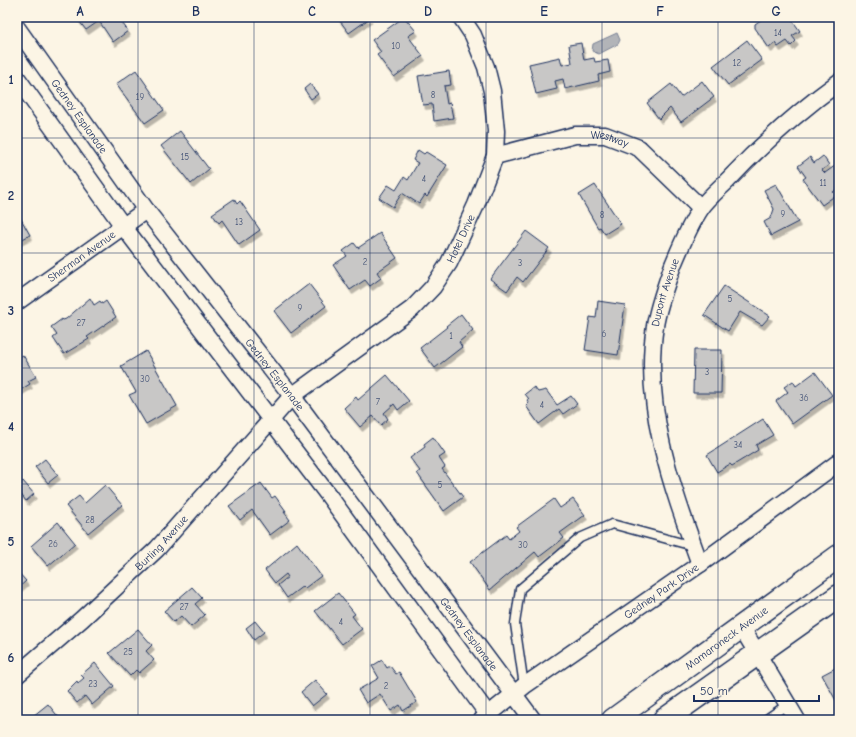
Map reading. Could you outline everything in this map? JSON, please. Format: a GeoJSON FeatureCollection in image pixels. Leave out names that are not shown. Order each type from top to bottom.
{"type":"FeatureCollection","features":[{"type":"Feature","properties":{"kind":"main road","name":"Mamaroneck Avenue"},"geometry":{"type":"LineString","coordinates":[[613,720],[742,628],[839,556]]}},
{"type":"Feature","properties":{"kind":"main road"},"geometry":{"type":"LineString","coordinates":[[664,720],[758,655],[839,596]]}},
{"type":"Feature","properties":{"kind":"street","name":"Hotel Drive"},"geometry":{"type":"LineString","coordinates":[[292,396],[412,309],[433,287],[452,257],[476,205],[495,156],[496,131],[492,91],[486,67],[473,35],[461,17]]}},
{"type":"Feature","properties":{"kind":"street","name":"Gedney Esplanade"},"geometry":{"type":"LineString","coordinates":[[17,28],[146,210],[520,690],[534,720]]}},
{"type":"Feature","properties":{"kind":"street"},"geometry":{"type":"LineString","coordinates":[[17,78],[123,226],[272,421],[487,718]]}},
{"type":"Feature","properties":{"kind":"street","name":"Dupont Avenue"},"geometry":{"type":"LineString","coordinates":[[700,564],[671,482],[659,432],[652,375],[655,326],[668,279],[683,239],[701,208],[746,161],[811,103],[839,82]]}},
{"type":"Feature","properties":{"kind":"street","name":"Westway"},"geometry":{"type":"LineString","coordinates":[[495,156],[575,135],[605,135],[639,148],[701,208]]}},
{"type":"Feature","properties":{"kind":"street","name":"Sherman Avenue"},"geometry":{"type":"LineString","coordinates":[[17,302],[146,210]]}},
{"type":"Feature","properties":{"kind":"street","name":"Burling Avenue"},"geometry":{"type":"LineString","coordinates":[[17,675],[82,619],[157,549],[272,421],[292,396]]}},
{"type":"Feature","properties":{"kind":"street","name":"Gedney Park Drive"},"geometry":{"type":"LineString","coordinates":[[487,718],[520,690],[700,564],[839,462]]}},
{"type":"Feature","properties":{"kind":"street"},"geometry":{"type":"LineString","coordinates":[[742,628],[797,720]]}},
{"type":"Feature","properties":{"kind":"lane"},"geometry":{"type":"LineString","coordinates":[[520,690],[515,624],[520,589],[580,538],[612,524],[693,546]]}},
{"type":"Feature","properties":{"kind":"lane"},"geometry":{"type":"LineString","coordinates":[[765,720],[788,704]]}},
{"type":"Feature","properties":{"kind":"shaded area"},"geometry":{"type":"Polygon","coordinates":[[[617,33],[620,40],[618,44],[599,54],[592,51],[593,44],[617,33]]]}},
{"type":"Feature","properties":{"kind":"building"},"geometry":{"type":"Polygon","coordinates":[[[76,17],[118,17],[128,31],[113,42],[99,21],[86,30],[76,17]]]}},
{"type":"Feature","properties":{"kind":"building"},"geometry":{"type":"Polygon","coordinates":[[[337,17],[369,17],[370,18],[349,33],[337,17]]]}},
{"type":"Feature","properties":{"kind":"building"},"geometry":{"type":"Polygon","coordinates":[[[404,17],[416,31],[408,36],[423,56],[394,77],[377,55],[381,52],[372,40],[404,17]]]}},
{"type":"Feature","properties":{"kind":"building"},"geometry":{"type":"Polygon","coordinates":[[[765,17],[790,17],[800,31],[792,36],[796,41],[791,46],[787,41],[778,47],[775,43],[769,48],[755,28],[755,24],[765,17]]]}},
{"type":"Feature","properties":{"kind":"building"},"geometry":{"type":"Polygon","coordinates":[[[747,40],[762,60],[728,85],[713,66],[747,40]]]}},
{"type":"Feature","properties":{"kind":"building"},"geometry":{"type":"Polygon","coordinates":[[[581,43],[584,60],[594,58],[595,62],[608,60],[610,72],[598,75],[599,81],[565,89],[563,79],[555,81],[557,89],[536,94],[529,64],[560,57],[562,65],[572,63],[569,45],[581,43]]]}},
{"type":"Feature","properties":{"kind":"building"},"geometry":{"type":"Polygon","coordinates":[[[136,70],[164,110],[145,123],[116,84],[136,70]]]}},
{"type":"Feature","properties":{"kind":"building"},"geometry":{"type":"Polygon","coordinates":[[[449,71],[451,85],[444,86],[447,104],[450,103],[453,118],[434,121],[432,104],[423,105],[418,76],[449,71]]]}},
{"type":"Feature","properties":{"kind":"building"},"geometry":{"type":"Polygon","coordinates":[[[702,81],[714,97],[681,122],[670,108],[659,119],[647,103],[671,84],[681,97],[702,81]]]}},
{"type":"Feature","properties":{"kind":"building"},"geometry":{"type":"Polygon","coordinates":[[[310,84],[318,94],[311,99],[304,89],[310,84]]]}},
{"type":"Feature","properties":{"kind":"building"},"geometry":{"type":"Polygon","coordinates":[[[180,131],[209,169],[191,184],[161,146],[180,131]]]}},
{"type":"Feature","properties":{"kind":"building"},"geometry":{"type":"Polygon","coordinates":[[[418,150],[424,154],[426,152],[447,165],[427,197],[425,195],[419,204],[402,193],[393,207],[379,198],[388,185],[396,190],[404,177],[408,180],[418,163],[413,160],[418,150]]]}},
{"type":"Feature","properties":{"kind":"building"},"geometry":{"type":"Polygon","coordinates":[[[823,156],[829,165],[822,170],[825,173],[836,165],[839,169],[839,187],[833,192],[836,195],[822,205],[803,179],[806,177],[798,166],[810,157],[814,163],[823,156]]]}},
{"type":"Feature","properties":{"kind":"building"},"geometry":{"type":"Polygon","coordinates":[[[776,184],[798,222],[771,236],[764,222],[771,218],[774,209],[764,190],[776,184]]]}},
{"type":"Feature","properties":{"kind":"building"},"geometry":{"type":"Polygon","coordinates":[[[595,185],[621,224],[605,234],[600,227],[598,228],[579,195],[595,185]]]}},
{"type":"Feature","properties":{"kind":"building"},"geometry":{"type":"Polygon","coordinates":[[[234,199],[237,204],[240,201],[260,230],[239,245],[222,220],[219,223],[212,214],[234,199]]]}},
{"type":"Feature","properties":{"kind":"building"},"geometry":{"type":"Polygon","coordinates":[[[17,212],[30,235],[17,242],[17,212]]]}},
{"type":"Feature","properties":{"kind":"building"},"geometry":{"type":"Polygon","coordinates":[[[526,231],[549,248],[523,282],[517,277],[507,291],[490,279],[526,231]]]}},
{"type":"Feature","properties":{"kind":"building"},"geometry":{"type":"Polygon","coordinates":[[[380,233],[397,258],[377,272],[381,278],[370,286],[365,280],[350,290],[333,265],[347,256],[343,251],[354,243],[358,248],[380,233]]]}},
{"type":"Feature","properties":{"kind":"building"},"geometry":{"type":"Polygon","coordinates":[[[309,284],[326,306],[291,333],[274,311],[309,284]]]}},
{"type":"Feature","properties":{"kind":"building"},"geometry":{"type":"Polygon","coordinates":[[[724,286],[770,316],[762,325],[740,312],[728,331],[704,315],[724,286]]]}},
{"type":"Feature","properties":{"kind":"building"},"geometry":{"type":"Polygon","coordinates":[[[90,298],[94,305],[100,301],[102,304],[106,301],[116,317],[87,337],[89,339],[64,354],[53,338],[57,335],[51,327],[62,319],[66,319],[90,298]]]}},
{"type":"Feature","properties":{"kind":"building"},"geometry":{"type":"Polygon","coordinates":[[[598,301],[625,305],[618,355],[585,350],[590,317],[596,318],[598,301]]]}},
{"type":"Feature","properties":{"kind":"building"},"geometry":{"type":"Polygon","coordinates":[[[461,314],[473,330],[459,342],[462,347],[435,368],[420,348],[461,314]]]}},
{"type":"Feature","properties":{"kind":"building"},"geometry":{"type":"Polygon","coordinates":[[[694,350],[722,350],[721,393],[693,393],[694,350]]]}},
{"type":"Feature","properties":{"kind":"building"},"geometry":{"type":"Polygon","coordinates":[[[146,351],[177,406],[146,424],[129,395],[136,392],[121,366],[146,351]]]}},
{"type":"Feature","properties":{"kind":"building"},"geometry":{"type":"Polygon","coordinates":[[[23,355],[36,377],[28,381],[30,384],[17,392],[17,358],[23,355]]]}},
{"type":"Feature","properties":{"kind":"building"},"geometry":{"type":"Polygon","coordinates":[[[815,372],[832,395],[792,424],[776,401],[788,392],[784,387],[793,381],[796,386],[815,372]]]}},
{"type":"Feature","properties":{"kind":"building"},"geometry":{"type":"Polygon","coordinates":[[[387,375],[409,401],[398,410],[394,404],[384,413],[388,419],[381,425],[373,416],[360,427],[344,408],[356,397],[358,400],[387,375]]]}},
{"type":"Feature","properties":{"kind":"building"},"geometry":{"type":"Polygon","coordinates":[[[534,387],[538,392],[546,390],[557,405],[571,396],[577,404],[563,414],[559,409],[539,424],[526,406],[529,403],[527,400],[529,399],[525,394],[534,387]]]}},
{"type":"Feature","properties":{"kind":"building"},"geometry":{"type":"Polygon","coordinates":[[[763,419],[773,435],[756,445],[758,450],[732,466],[730,464],[717,472],[707,455],[763,419]]]}},
{"type":"Feature","properties":{"kind":"building"},"geometry":{"type":"Polygon","coordinates":[[[433,437],[445,454],[439,458],[445,467],[442,469],[463,497],[444,511],[417,473],[420,471],[410,458],[425,447],[424,444],[433,437]]]}},
{"type":"Feature","properties":{"kind":"building"},"geometry":{"type":"Polygon","coordinates":[[[45,459],[58,475],[48,483],[35,467],[45,459]]]}},
{"type":"Feature","properties":{"kind":"building"},"geometry":{"type":"Polygon","coordinates":[[[23,481],[34,494],[26,501],[17,489],[17,486],[23,481]]]}},
{"type":"Feature","properties":{"kind":"building"},"geometry":{"type":"Polygon","coordinates":[[[261,483],[272,498],[275,496],[286,511],[284,512],[290,520],[270,535],[252,510],[240,520],[229,506],[261,483]]]}},
{"type":"Feature","properties":{"kind":"building"},"geometry":{"type":"Polygon","coordinates":[[[105,485],[122,505],[88,533],[66,506],[79,496],[85,503],[105,485]]]}},
{"type":"Feature","properties":{"kind":"building"},"geometry":{"type":"Polygon","coordinates":[[[554,499],[560,508],[573,499],[585,515],[560,533],[564,538],[539,557],[535,552],[490,590],[470,562],[506,535],[509,539],[519,531],[516,527],[554,499]]]}},
{"type":"Feature","properties":{"kind":"building"},"geometry":{"type":"Polygon","coordinates":[[[58,522],[75,543],[48,566],[31,546],[58,522]]]}},
{"type":"Feature","properties":{"kind":"building"},"geometry":{"type":"Polygon","coordinates":[[[297,543],[321,576],[305,588],[303,586],[287,598],[278,585],[288,577],[286,574],[275,583],[265,570],[297,543]]]}},
{"type":"Feature","properties":{"kind":"building"},"geometry":{"type":"Polygon","coordinates":[[[17,571],[26,581],[17,589],[17,571]]]}},
{"type":"Feature","properties":{"kind":"building"},"geometry":{"type":"Polygon","coordinates":[[[192,587],[202,598],[195,604],[205,615],[191,627],[181,616],[174,622],[164,611],[192,587]]]}},
{"type":"Feature","properties":{"kind":"building"},"geometry":{"type":"Polygon","coordinates":[[[338,593],[355,614],[352,616],[362,629],[342,644],[315,611],[338,593]]]}},
{"type":"Feature","properties":{"kind":"building"},"geometry":{"type":"Polygon","coordinates":[[[255,621],[264,632],[254,640],[246,628],[255,621]]]}},
{"type":"Feature","properties":{"kind":"building"},"geometry":{"type":"Polygon","coordinates":[[[138,629],[152,645],[146,651],[154,660],[139,673],[136,670],[130,676],[109,653],[138,629]]]}},
{"type":"Feature","properties":{"kind":"building"},"geometry":{"type":"Polygon","coordinates":[[[382,660],[387,668],[390,666],[396,674],[399,672],[417,702],[403,711],[400,705],[391,711],[380,694],[366,703],[358,690],[379,678],[372,666],[382,660]]]}},
{"type":"Feature","properties":{"kind":"building"},"geometry":{"type":"Polygon","coordinates":[[[95,663],[114,686],[92,705],[85,696],[77,703],[67,691],[77,681],[78,683],[84,678],[81,675],[95,663]]]}},
{"type":"Feature","properties":{"kind":"building"},"geometry":{"type":"Polygon","coordinates":[[[839,666],[839,706],[822,675],[839,666]]]}},
{"type":"Feature","properties":{"kind":"building"},"geometry":{"type":"Polygon","coordinates":[[[315,680],[327,694],[312,706],[301,692],[315,680]]]}},
{"type":"Feature","properties":{"kind":"building"},"geometry":{"type":"Polygon","coordinates":[[[48,704],[60,719],[59,720],[28,720],[48,704]]]}}]}
